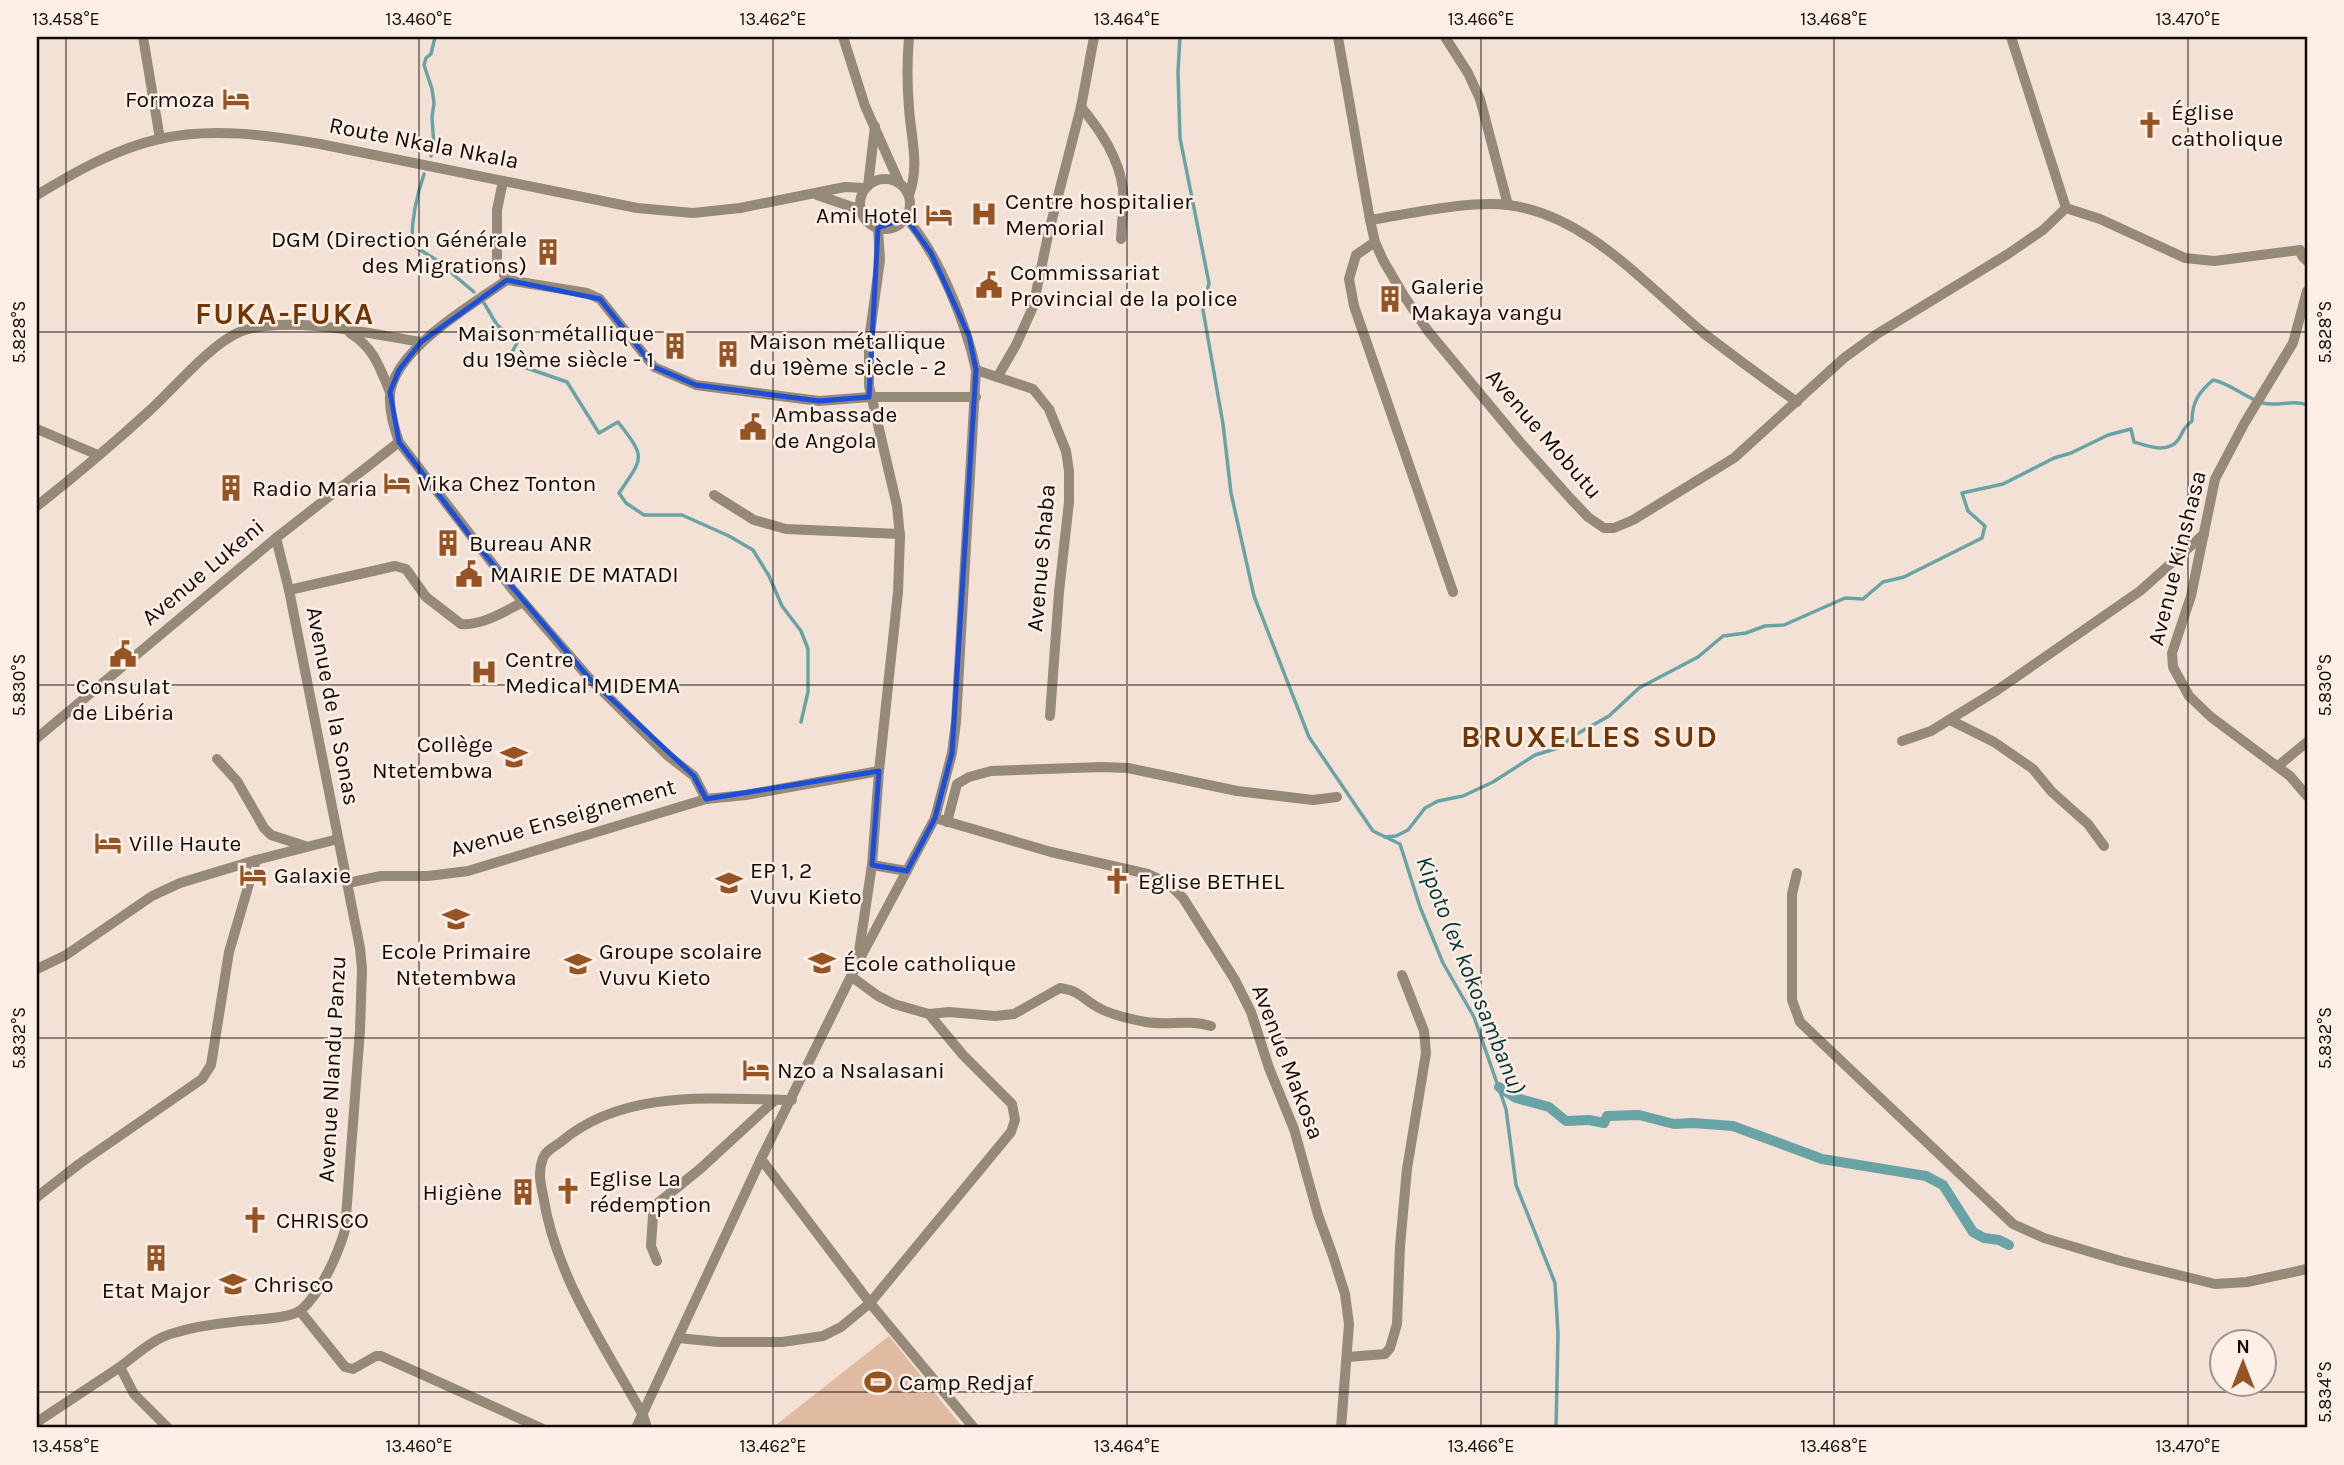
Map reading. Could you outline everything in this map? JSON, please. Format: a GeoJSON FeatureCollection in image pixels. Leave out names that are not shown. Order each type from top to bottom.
{"type":"FeatureCollection","features":[{"type":"Feature","properties":{"kind":"street"},"geometry":{"type":"LineString","coordinates":[[143,37],[160,139]]}},
{"type":"Feature","properties":{"kind":"street"},"geometry":{"type":"LineString","coordinates":[[843,37],[864,106],[875,126],[899,182],[909,195],[911,203],[906,218],[899,225],[888,229],[878,228],[864,218],[861,210],[860,201],[867,187],[875,126]]}},
{"type":"Feature","properties":{"kind":"street"},"geometry":{"type":"LineString","coordinates":[[909,37],[907,67],[915,175],[909,195]]}},
{"type":"Feature","properties":{"kind":"street"},"geometry":{"type":"LineString","coordinates":[[998,376],[1033,307],[1081,107],[1094,37]]}},
{"type":"Feature","properties":{"kind":"street","name":"Avenue Mobutu"},"geometry":{"type":"LineString","coordinates":[[1338,37],[1375,242],[1404,296],[1428,331],[1520,442],[1588,517],[1604,528],[1633,520],[1734,458],[1844,358],[1877,334],[2008,254],[2043,230],[2066,208]]}},
{"type":"Feature","properties":{"kind":"street"},"geometry":{"type":"LineString","coordinates":[[1445,37],[1468,72],[1480,99],[1508,205]]}},
{"type":"Feature","properties":{"kind":"street"},"geometry":{"type":"LineString","coordinates":[[2011,37],[2066,208],[2100,219],[2185,258],[2214,261],[2304,245],[2302,256],[2307,261]]}},
{"type":"Feature","properties":{"kind":"street"},"geometry":{"type":"LineString","coordinates":[[1081,107],[1106,140],[1117,166],[1123,190],[1121,239]]}},
{"type":"Feature","properties":{"kind":"street","name":"Route Nkala Nkala"},"geometry":{"type":"LineString","coordinates":[[37,195],[69,175],[111,155],[160,139],[218,133],[271,136],[637,208],[693,213],[740,208],[853,186],[867,187]]}},
{"type":"Feature","properties":{"kind":"street"},"geometry":{"type":"LineString","coordinates":[[867,187],[883,179],[899,182]]}},
{"type":"Feature","properties":{"kind":"street"},"geometry":{"type":"LineString","coordinates":[[503,181],[497,211],[497,263],[507,280]]}},
{"type":"Feature","properties":{"kind":"street"},"geometry":{"type":"LineString","coordinates":[[814,194],[861,210]]}},
{"type":"Feature","properties":{"kind":"street"},"geometry":{"type":"LineString","coordinates":[[1370,220],[1477,205],[1508,205],[1552,217],[1580,229],[1679,309],[1704,333],[1797,402]]}},
{"type":"Feature","properties":{"kind":"street"},"geometry":{"type":"LineString","coordinates":[[636,1428],[761,1159],[857,964],[935,818],[952,753],[976,370],[969,336],[931,253],[923,236],[906,218]]}},
{"type":"Feature","properties":{"kind":"street"},"geometry":{"type":"LineString","coordinates":[[857,964],[872,865],[878,771],[898,592],[900,534],[897,506],[870,397],[868,361],[880,260],[878,228]]}},
{"type":"Feature","properties":{"kind":"street"},"geometry":{"type":"LineString","coordinates":[[1375,242],[1356,255],[1349,279],[1354,306],[1453,593]]}},
{"type":"Feature","properties":{"kind":"street"},"geometry":{"type":"LineString","coordinates":[[390,392],[399,370],[421,342],[507,280],[587,293],[600,299],[654,367],[696,385],[820,401],[870,397],[976,397]]}},
{"type":"Feature","properties":{"kind":"street","name":"Avenue Kinshasa"},"geometry":{"type":"LineString","coordinates":[[2307,291],[2293,343],[2216,479],[2191,596],[2172,653],[2173,667],[2189,696],[2211,717],[2290,776],[2307,796]]}},
{"type":"Feature","properties":{"kind":"street"},"geometry":{"type":"LineString","coordinates":[[37,506],[148,412],[225,339],[245,330],[296,325],[421,342]]}},
{"type":"Feature","properties":{"kind":"street"},"geometry":{"type":"LineString","coordinates":[[347,331],[366,343],[377,361],[390,392],[399,442],[523,602],[589,678],[667,755],[694,776],[706,799]]}},
{"type":"Feature","properties":{"kind":"street","name":"Avenue Shaba"},"geometry":{"type":"LineString","coordinates":[[976,370],[1033,389],[1041,397],[1063,441],[1069,471],[1069,502],[1050,716]]}},
{"type":"Feature","properties":{"kind":"street"},"geometry":{"type":"LineString","coordinates":[[37,429],[98,455]]}},
{"type":"Feature","properties":{"kind":"street","name":"Avenue Lukeni"},"geometry":{"type":"LineString","coordinates":[[37,738],[276,538],[399,442]]}},
{"type":"Feature","properties":{"kind":"street"},"geometry":{"type":"LineString","coordinates":[[713,495],[754,520],[786,529],[900,534]]}},
{"type":"Feature","properties":{"kind":"street"},"geometry":{"type":"LineString","coordinates":[[1902,740],[1931,731],[1996,691],[2140,591],[2204,534]]}},
{"type":"Feature","properties":{"kind":"street","name":"Avenue de la Sonas"},"geometry":{"type":"LineString","coordinates":[[276,538],[289,590],[348,883]]}},
{"type":"Feature","properties":{"kind":"street"},"geometry":{"type":"LineString","coordinates":[[289,590],[396,566],[406,569],[426,597],[461,624],[492,617],[523,602]]}},
{"type":"Feature","properties":{"kind":"street"},"geometry":{"type":"LineString","coordinates":[[1950,720],[1994,743],[2033,769],[2052,792],[2088,824],[2104,846]]}},
{"type":"Feature","properties":{"kind":"street"},"geometry":{"type":"LineString","coordinates":[[2278,766],[2307,742]]}},
{"type":"Feature","properties":{"kind":"street"},"geometry":{"type":"LineString","coordinates":[[217,759],[237,781],[264,828],[271,835],[305,846]]}},
{"type":"Feature","properties":{"kind":"street"},"geometry":{"type":"LineString","coordinates":[[947,822],[957,784],[969,777],[991,771],[1128,768],[1237,791],[1313,800],[1337,797]]}},
{"type":"Feature","properties":{"kind":"street","name":"Avenue Enseignement"},"geometry":{"type":"LineString","coordinates":[[348,883],[381,876],[428,876],[468,871],[706,799],[746,795],[878,771]]}},
{"type":"Feature","properties":{"kind":"street","name":"Avenue Makosa"},"geometry":{"type":"LineString","coordinates":[[935,818],[1051,852],[1148,873],[1168,883],[1183,898],[1228,969],[1251,1012],[1269,1068],[1294,1129],[1318,1215],[1345,1294],[1349,1324],[1341,1428]]}},
{"type":"Feature","properties":{"kind":"street"},"geometry":{"type":"LineString","coordinates":[[37,969],[66,955],[152,896],[180,883],[305,846],[338,839]]}},
{"type":"Feature","properties":{"kind":"street"},"geometry":{"type":"LineString","coordinates":[[37,1197],[79,1164],[202,1079],[211,1065],[229,952],[256,860]]}},
{"type":"Feature","properties":{"kind":"street"},"geometry":{"type":"LineString","coordinates":[[872,865],[907,871]]}},
{"type":"Feature","properties":{"kind":"street"},"geometry":{"type":"LineString","coordinates":[[1797,873],[1792,894],[1792,1000],[1800,1022],[2013,1224],[2044,1238],[2121,1261],[2215,1284],[2247,1282],[2307,1269]]}},
{"type":"Feature","properties":{"kind":"street","name":"Avenue Nlandu Panzu"},"geometry":{"type":"LineString","coordinates":[[300,1311],[319,1287],[338,1255],[345,1230],[362,969],[348,883]]}},
{"type":"Feature","properties":{"kind":"street"},"geometry":{"type":"LineString","coordinates":[[1348,1357],[1385,1354],[1390,1348],[1397,1324],[1407,1169],[1426,1053],[1424,1031],[1402,975]]}},
{"type":"Feature","properties":{"kind":"street"},"geometry":{"type":"LineString","coordinates":[[852,977],[894,1004],[929,1014],[1014,1014],[1060,989],[1081,994],[1108,1012],[1146,1022],[1164,1024],[1195,1021],[1212,1026]]}},
{"type":"Feature","properties":{"kind":"street"},"geometry":{"type":"LineString","coordinates":[[678,1338],[782,1342],[823,1336],[841,1327],[870,1303],[1011,1132],[1015,1120],[1012,1104],[963,1055],[929,1014]]}},
{"type":"Feature","properties":{"kind":"street"},"geometry":{"type":"LineString","coordinates":[[647,1428],[643,1415],[580,1304],[560,1259],[547,1221],[539,1172],[544,1154],[573,1131],[609,1114],[646,1104],[682,1098],[792,1100]]}},
{"type":"Feature","properties":{"kind":"street"},"geometry":{"type":"LineString","coordinates":[[657,1261],[651,1246],[653,1215],[658,1203],[700,1169],[775,1100]]}},
{"type":"Feature","properties":{"kind":"street"},"geometry":{"type":"LineString","coordinates":[[761,1159],[870,1303],[974,1428]]}},
{"type":"Feature","properties":{"kind":"street"},"geometry":{"type":"LineString","coordinates":[[37,1422],[157,1340],[174,1333],[233,1321],[262,1320],[300,1311],[345,1367],[353,1369],[376,1356],[381,1356],[541,1428]]}},
{"type":"Feature","properties":{"kind":"street"},"geometry":{"type":"LineString","coordinates":[[120,1367],[134,1394],[167,1428]]}},
{"type":"Feature","properties":{"kind":"highlighted area"},"geometry":{"type":"Polygon","coordinates":[[[906,218],[931,253],[969,336],[976,370],[952,753],[935,818],[907,871],[872,865],[879,771],[706,799],[694,776],[589,678],[476,544],[399,442],[390,392],[399,370],[421,342],[507,280],[600,299],[654,367],[696,385],[819,401],[869,397],[878,228],[906,218]]]}},
{"type":"Feature","properties":{"kind":"shaded area","name":"Camp Redjaf"},"geometry":{"type":"Polygon","coordinates":[[[889,1336],[963,1428],[772,1428],[889,1336]]]}},
{"type":"Feature","properties":{"kind":"waterway"},"geometry":{"type":"LineString","coordinates":[[431,156],[434,147],[434,103],[424,65],[431,54],[435,37]]}},
{"type":"Feature","properties":{"kind":"waterway","name":"Kipoto (ex kokosambanu)"},"geometry":{"type":"LineString","coordinates":[[1180,37],[1180,138],[1209,283],[1203,310],[1223,424],[1231,493],[1254,596],[1309,737],[1373,831],[1400,844],[1420,907],[1443,963],[1474,1017],[1506,1109],[1516,1185],[1555,1283],[1558,1334],[1556,1428]]}},
{"type":"Feature","properties":{"kind":"waterway"},"geometry":{"type":"LineString","coordinates":[[424,174],[415,209],[412,245],[435,259],[474,292]]}},
{"type":"Feature","properties":{"kind":"waterway"},"geometry":{"type":"LineString","coordinates":[[484,303],[497,325],[518,341],[509,358],[524,367],[567,382],[599,433],[618,422],[627,434],[634,444],[638,458],[633,472],[619,493],[626,503],[644,515],[682,515],[753,550],[769,576],[782,606],[801,631],[808,649],[808,692],[801,722]]}},
{"type":"Feature","properties":{"kind":"waterway"},"geometry":{"type":"LineString","coordinates":[[1385,837],[1396,836],[1408,830],[1425,808],[1438,801],[1463,796],[1493,782],[1535,755],[1558,748],[1609,716],[1639,688],[1698,657],[1723,636],[1746,633],[1765,626],[1784,625],[1845,598],[1863,599],[1883,582],[1904,577],[1982,538],[1985,526],[1968,511],[1962,493],[2003,484],[2054,458],[2108,435],[2131,429],[2134,442],[2157,448],[2169,447],[2178,440],[2192,421],[2197,398],[2213,380],[2263,403],[2307,405]]}},
{"type":"Feature","properties":{"kind":"waterway"},"geometry":{"type":"LineString","coordinates":[[1499,1087],[1516,1098],[1549,1107],[1566,1121],[1589,1120],[1604,1123],[1607,1116],[1639,1115],[1674,1124],[1733,1126],[1822,1159],[1926,1176],[1943,1185],[1973,1232],[2009,1245]]}},
{"type":"Feature","properties":{"kind":"place","name":"Formoza"},"geometry":{"type":"Point","coordinates":[236,99]}},
{"type":"Feature","properties":{"kind":"place","name":"Église catholique"},"geometry":{"type":"Point","coordinates":[2150,125]}},
{"type":"Feature","properties":{"kind":"place","name":"Centre hospitalier Memorial"},"geometry":{"type":"Point","coordinates":[984,214]}},
{"type":"Feature","properties":{"kind":"place","name":"Ami Hotel"},"geometry":{"type":"Point","coordinates":[939,215]}},
{"type":"Feature","properties":{"kind":"place","name":"DGM (Direction Générale des Migrations)"},"geometry":{"type":"Point","coordinates":[548,252]}},
{"type":"Feature","properties":{"kind":"place","name":"Commissariat Provincial de la police"},"geometry":{"type":"Point","coordinates":[989,285]}},
{"type":"Feature","properties":{"kind":"place","name":"Galerie Makaya vangu"},"geometry":{"type":"Point","coordinates":[1390,299]}},
{"type":"Feature","properties":{"kind":"place","name":"Maison métallique du 19ème siècle - 1"},"geometry":{"type":"Point","coordinates":[675,346]}},
{"type":"Feature","properties":{"kind":"place","name":"Maison métallique du 19ème siècle - 2"},"geometry":{"type":"Point","coordinates":[728,354]}},
{"type":"Feature","properties":{"kind":"place","name":"Ambassade de Angola"},"geometry":{"type":"Point","coordinates":[753,427]}},
{"type":"Feature","properties":{"kind":"place","name":"Vika Chez Tonton"},"geometry":{"type":"Point","coordinates":[397,483]}},
{"type":"Feature","properties":{"kind":"place","name":"Radio Maria"},"geometry":{"type":"Point","coordinates":[231,488]}},
{"type":"Feature","properties":{"kind":"place","name":"Bureau ANR"},"geometry":{"type":"Point","coordinates":[448,543]}},
{"type":"Feature","properties":{"kind":"place","name":"MAIRIE DE MATADI"},"geometry":{"type":"Point","coordinates":[469,574]}},
{"type":"Feature","properties":{"kind":"place","name":"Consulat de Libéria"},"geometry":{"type":"Point","coordinates":[123,654]}},
{"type":"Feature","properties":{"kind":"place","name":"Centre Medical MIDEMA"},"geometry":{"type":"Point","coordinates":[484,672]}},
{"type":"Feature","properties":{"kind":"place","name":"Collège Ntetembwa"},"geometry":{"type":"Point","coordinates":[514,757]}},
{"type":"Feature","properties":{"kind":"place","name":"Ville Haute"},"geometry":{"type":"Point","coordinates":[108,843]}},
{"type":"Feature","properties":{"kind":"place","name":"Galaxie"},"geometry":{"type":"Point","coordinates":[253,875]}},
{"type":"Feature","properties":{"kind":"place","name":"Eglise BETHEL"},"geometry":{"type":"Point","coordinates":[1117,881]}},
{"type":"Feature","properties":{"kind":"place","name":"EP 1, 2 Vuvu Kieto"},"geometry":{"type":"Point","coordinates":[729,883]}},
{"type":"Feature","properties":{"kind":"place","name":"Ecole Primaire Ntetembwa"},"geometry":{"type":"Point","coordinates":[456,919]}},
{"type":"Feature","properties":{"kind":"place","name":"École catholique"},"geometry":{"type":"Point","coordinates":[822,963]}},
{"type":"Feature","properties":{"kind":"place","name":"Groupe scolaire Vuvu Kieto"},"geometry":{"type":"Point","coordinates":[578,964]}},
{"type":"Feature","properties":{"kind":"place","name":"Nzo a Nsalasani"},"geometry":{"type":"Point","coordinates":[756,1070]}},
{"type":"Feature","properties":{"kind":"place","name":"Eglise La rédemption"},"geometry":{"type":"Point","coordinates":[568,1191]}},
{"type":"Feature","properties":{"kind":"place","name":"Higiène"},"geometry":{"type":"Point","coordinates":[523,1192]}},
{"type":"Feature","properties":{"kind":"place","name":"CHRISCO"},"geometry":{"type":"Point","coordinates":[255,1220]}},
{"type":"Feature","properties":{"kind":"place","name":"Etat Major"},"geometry":{"type":"Point","coordinates":[156,1258]}},
{"type":"Feature","properties":{"kind":"place","name":"Chrisco"},"geometry":{"type":"Point","coordinates":[233,1284]}},
{"type":"Feature","properties":{"kind":"place","name":"Camp Redjaf"},"geometry":{"type":"Point","coordinates":[878,1382]}},
{"type":"Feature","properties":{"kind":"district","name":"FUKA-FUKA"},"geometry":{"type":"Point","coordinates":[285,314]}},
{"type":"Feature","properties":{"kind":"district","name":"BRUXELLES SUD"},"geometry":{"type":"Point","coordinates":[1590,737]}}]}
